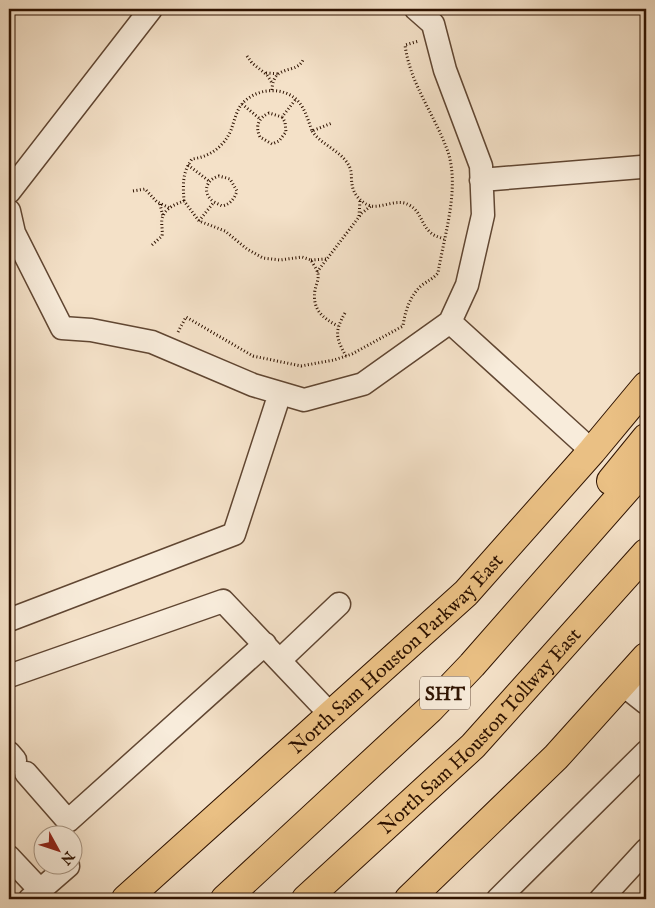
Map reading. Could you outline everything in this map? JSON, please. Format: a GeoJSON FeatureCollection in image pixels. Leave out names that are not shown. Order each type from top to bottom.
{"type":"FeatureCollection","features":[{"type":"Feature","properties":{"kind":"main road","name":"North Sam Houston Parkway East"},"geometry":{"type":"LineString","coordinates":[[126,899],[466,593],[592,451],[646,386]]}},
{"type":"Feature","properties":{"kind":"main road"},"geometry":{"type":"LineString","coordinates":[[472,664],[508,605],[646,438]]}},
{"type":"Feature","properties":{"kind":"main road","name":"SHT"},"geometry":{"type":"LineString","coordinates":[[225,899],[430,709],[646,468]]}},
{"type":"Feature","properties":{"kind":"main road","name":"North Sam Houston Tollway East"},"geometry":{"type":"LineString","coordinates":[[306,899],[473,746],[646,553]]}},
{"type":"Feature","properties":{"kind":"main road"},"geometry":{"type":"LineString","coordinates":[[409,899],[556,757],[646,657]]}},
{"type":"Feature","properties":{"kind":"lane"},"geometry":{"type":"LineString","coordinates":[[9,192],[151,9]]}},
{"type":"Feature","properties":{"kind":"lane"},"geometry":{"type":"LineString","coordinates":[[9,211],[18,262],[62,328],[91,330],[152,342],[253,385],[304,400],[363,384],[450,322],[467,285],[483,215],[481,166],[445,70],[439,23],[416,9]]}},
{"type":"Feature","properties":{"kind":"lane"},"geometry":{"type":"LineString","coordinates":[[482,180],[642,167]]}},
{"type":"Feature","properties":{"kind":"lane"},"geometry":{"type":"LineString","coordinates":[[450,322],[592,451]]}},
{"type":"Feature","properties":{"kind":"lane"},"geometry":{"type":"LineString","coordinates":[[9,620],[234,534],[280,393]]}},
{"type":"Feature","properties":{"kind":"lane"},"geometry":{"type":"LineString","coordinates":[[9,676],[223,601],[331,715]]}},
{"type":"Feature","properties":{"kind":"lane"},"geometry":{"type":"LineString","coordinates":[[16,762],[68,822],[272,652],[340,604]]}},
{"type":"Feature","properties":{"kind":"lane"},"geometry":{"type":"LineString","coordinates":[[622,684],[646,703]]}},
{"type":"Feature","properties":{"kind":"lane"},"geometry":{"type":"LineString","coordinates":[[506,897],[646,752]]}},
{"type":"Feature","properties":{"kind":"lane"},"geometry":{"type":"LineString","coordinates":[[601,899],[646,850]]}},
{"type":"Feature","properties":{"kind":"lane"},"geometry":{"type":"LineString","coordinates":[[9,857],[35,895],[57,876]]}},
{"type":"Feature","properties":{"kind":"path"},"geometry":{"type":"LineString","coordinates":[[170,350],[186,317],[253,356],[301,366],[346,356],[403,326],[406,310],[414,294],[438,273],[453,189],[448,153],[416,84],[405,45],[439,23]]}},
{"type":"Feature","properties":{"kind":"path"},"geometry":{"type":"LineString","coordinates":[[247,56],[252,63],[266,73],[272,84],[272,90]]}},
{"type":"Feature","properties":{"kind":"path"},"geometry":{"type":"LineString","coordinates":[[272,84],[279,74],[286,69],[297,67],[303,60]]}},
{"type":"Feature","properties":{"kind":"path"},"geometry":{"type":"LineString","coordinates":[[266,73],[279,74]]}},
{"type":"Feature","properties":{"kind":"path"},"geometry":{"type":"LineString","coordinates":[[326,259],[311,260],[302,257],[280,260],[263,258],[247,249],[225,231],[199,221],[184,201],[184,175],[188,165],[192,160],[203,158],[215,152],[230,133],[242,104],[260,92],[272,90],[285,93],[296,99],[305,110],[312,131],[319,140],[335,151],[346,162],[351,170],[354,193],[360,200],[371,206],[399,203],[409,204],[420,215],[429,232],[444,239]]}},
{"type":"Feature","properties":{"kind":"path"},"geometry":{"type":"LineString","coordinates":[[282,117],[296,99]]}},
{"type":"Feature","properties":{"kind":"path"},"geometry":{"type":"LineString","coordinates":[[242,104],[260,119]]}},
{"type":"Feature","properties":{"kind":"path"},"geometry":{"type":"LineString","coordinates":[[269,113],[282,117],[285,122],[286,132],[279,141],[272,144],[260,137],[258,127],[260,119],[269,113]]}},
{"type":"Feature","properties":{"kind":"path"},"geometry":{"type":"LineString","coordinates":[[312,131],[332,123]]}},
{"type":"Feature","properties":{"kind":"path"},"geometry":{"type":"LineString","coordinates":[[188,165],[209,181]]}},
{"type":"Feature","properties":{"kind":"path"},"geometry":{"type":"LineString","coordinates":[[219,176],[225,176],[230,179],[237,191],[234,199],[228,205],[222,206],[214,202],[208,199],[206,187],[209,181],[219,176]]}},
{"type":"Feature","properties":{"kind":"path"},"geometry":{"type":"LineString","coordinates":[[133,190],[145,189],[160,203],[170,208]]}},
{"type":"Feature","properties":{"kind":"path"},"geometry":{"type":"LineString","coordinates":[[359,218],[360,200]]}},
{"type":"Feature","properties":{"kind":"path"},"geometry":{"type":"LineString","coordinates":[[163,217],[170,208],[184,201]]}},
{"type":"Feature","properties":{"kind":"path"},"geometry":{"type":"LineString","coordinates":[[199,221],[214,202]]}},
{"type":"Feature","properties":{"kind":"path"},"geometry":{"type":"LineString","coordinates":[[152,245],[162,236],[163,217],[160,203]]}},
{"type":"Feature","properties":{"kind":"path"},"geometry":{"type":"LineString","coordinates":[[317,272],[359,218],[371,206]]}},
{"type":"Feature","properties":{"kind":"path"},"geometry":{"type":"LineString","coordinates":[[311,260],[318,278],[315,306],[319,314],[338,326]]}},
{"type":"Feature","properties":{"kind":"path"},"geometry":{"type":"LineString","coordinates":[[345,313],[336,333],[339,344],[346,356]]}}]}
